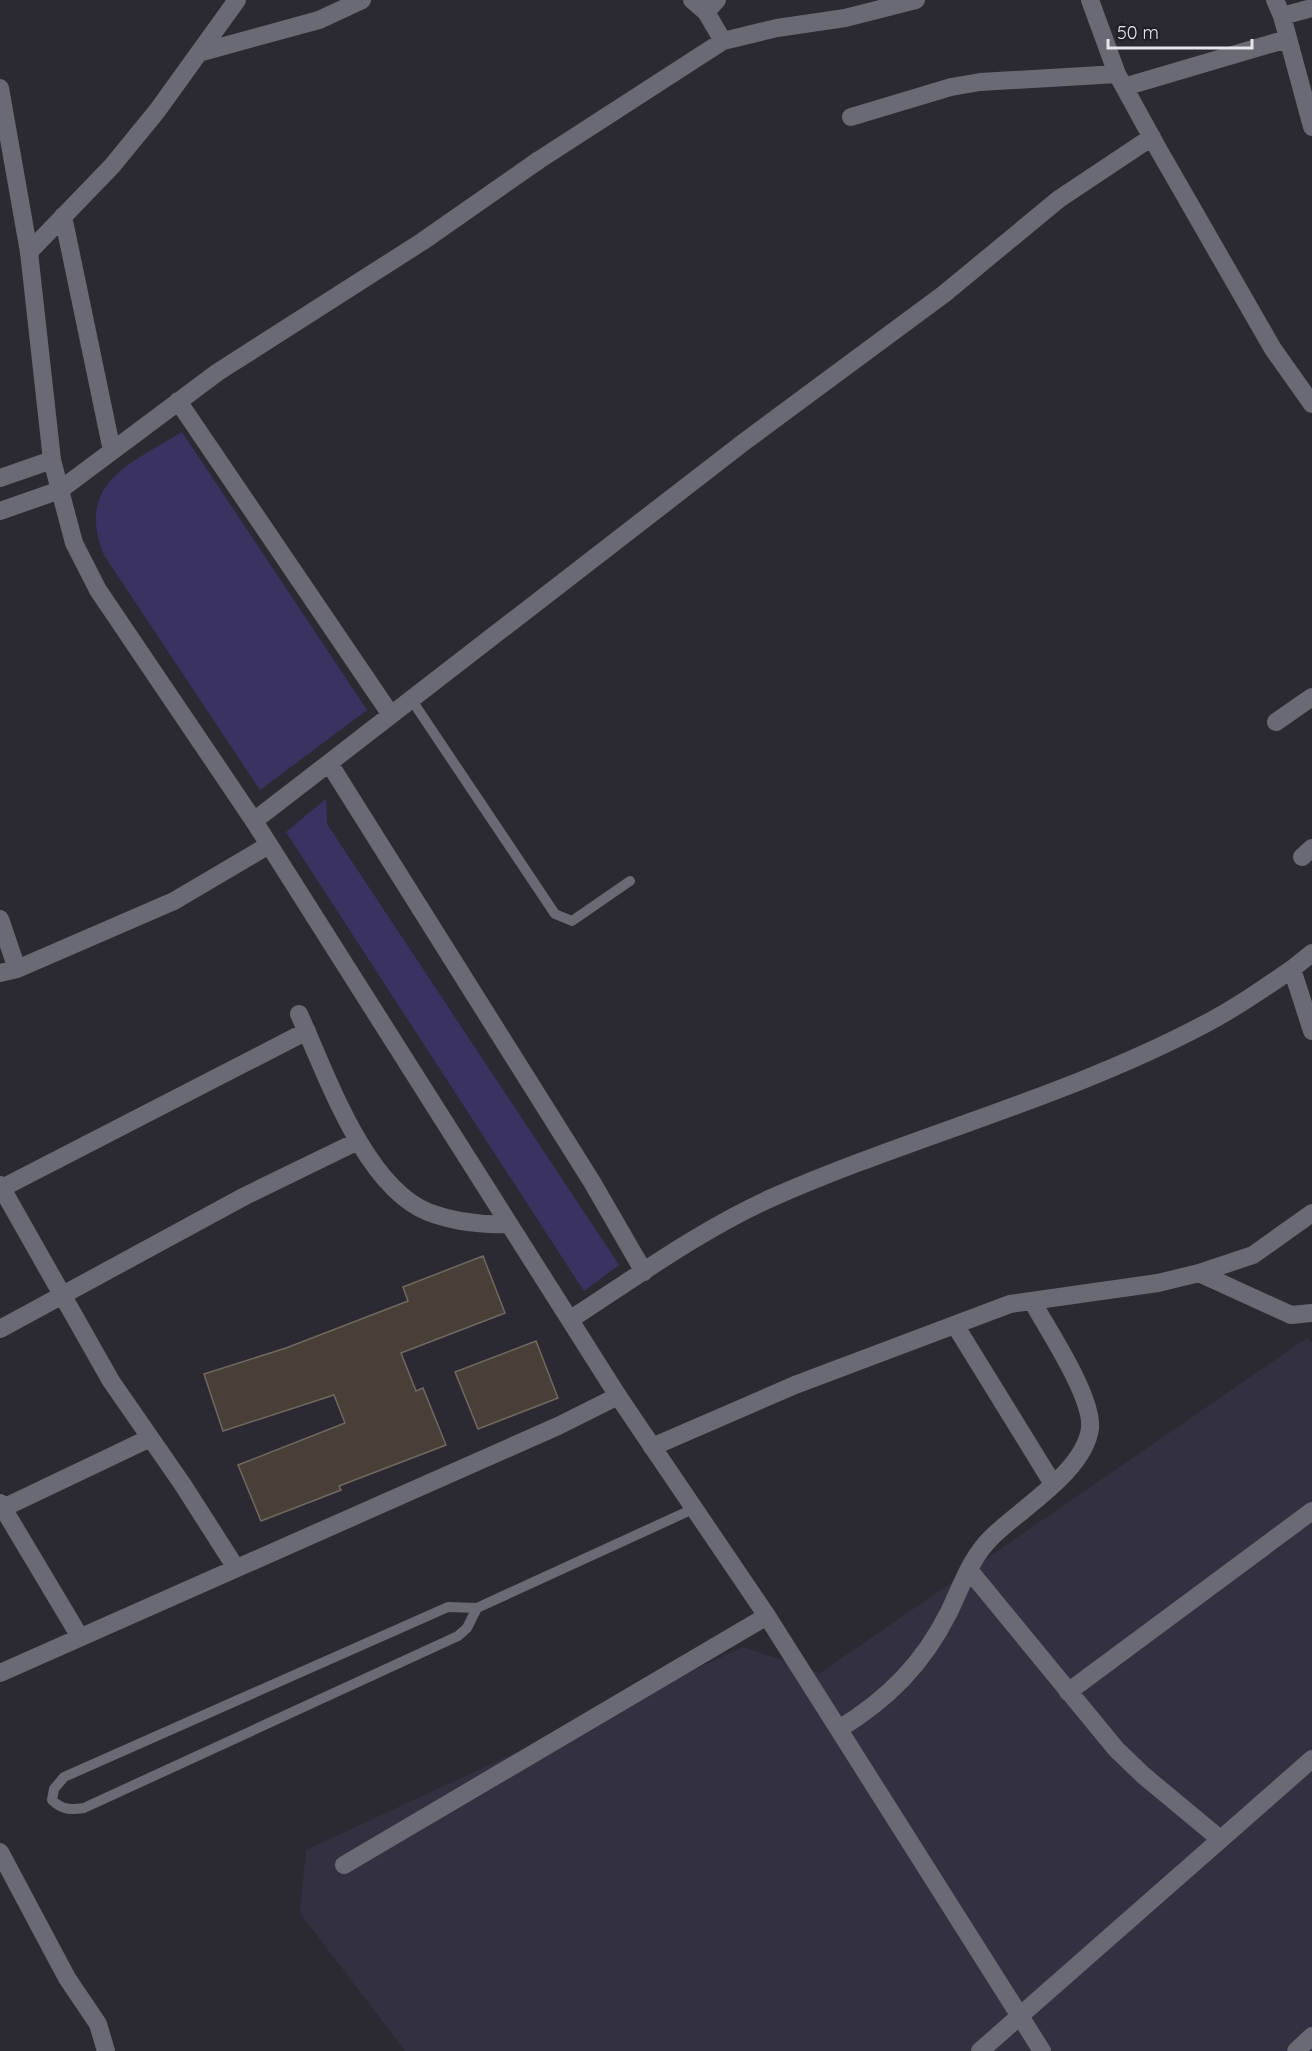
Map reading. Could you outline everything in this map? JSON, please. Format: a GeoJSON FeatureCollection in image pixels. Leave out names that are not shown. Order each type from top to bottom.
{"type":"FeatureCollection","features":[{"type":"Feature","properties":{"kind":"street"},"geometry":{"type":"LineString","coordinates":[[29,252],[118,158],[202,52],[237,0]]}},
{"type":"Feature","properties":{"kind":"street"},"geometry":{"type":"LineString","coordinates":[[202,52],[319,20],[362,0]]}},
{"type":"Feature","properties":{"kind":"street"},"geometry":{"type":"LineString","coordinates":[[692,0],[712,6],[723,40]]}},
{"type":"Feature","properties":{"kind":"street"},"geometry":{"type":"LineString","coordinates":[[0,511],[60,490],[218,372],[423,241],[549,154],[723,40],[777,28],[845,18],[916,0]]}},
{"type":"Feature","properties":{"kind":"street"},"geometry":{"type":"LineString","coordinates":[[1089,0],[1121,80],[1152,137],[1274,349],[1312,404]]}},
{"type":"Feature","properties":{"kind":"street"},"geometry":{"type":"LineString","coordinates":[[1312,8],[1278,8],[1312,127]]}},
{"type":"Feature","properties":{"kind":"street"},"geometry":{"type":"LineString","coordinates":[[850,117],[951,87],[980,82],[1121,80],[1287,39]]}},
{"type":"Feature","properties":{"kind":"street"},"geometry":{"type":"LineString","coordinates":[[0,88],[29,252],[52,460],[74,543],[98,590],[254,820],[618,1396],[767,1616],[1042,2051]]}},
{"type":"Feature","properties":{"kind":"street"},"geometry":{"type":"LineString","coordinates":[[254,820],[744,442],[944,294],[1059,199],[1152,137]]}},
{"type":"Feature","properties":{"kind":"street"},"geometry":{"type":"LineString","coordinates":[[63,216],[112,451]]}},
{"type":"Feature","properties":{"kind":"street"},"geometry":{"type":"LineString","coordinates":[[178,401],[391,715]]}},
{"type":"Feature","properties":{"kind":"street"},"geometry":{"type":"LineString","coordinates":[[0,478],[52,460]]}},
{"type":"Feature","properties":{"kind":"street"},"geometry":{"type":"LineString","coordinates":[[1276,722],[1312,697]]}},
{"type":"Feature","properties":{"kind":"street"},"geometry":{"type":"LineString","coordinates":[[328,763],[592,1182],[644,1272]]}},
{"type":"Feature","properties":{"kind":"street"},"geometry":{"type":"LineString","coordinates":[[0,919],[9,971],[174,901],[269,845]]}},
{"type":"Feature","properties":{"kind":"street"},"geometry":{"type":"LineString","coordinates":[[571,1319],[724,1221],[769,1199],[835,1172],[1084,1079],[1166,1043],[1204,1024],[1292,969],[1312,953]]}},
{"type":"Feature","properties":{"kind":"street"},"geometry":{"type":"LineString","coordinates":[[1292,969],[1312,1031]]}},
{"type":"Feature","properties":{"kind":"street"},"geometry":{"type":"LineString","coordinates":[[299,1014],[358,1140],[389,1185],[427,1212],[484,1224],[509,1224]]}},
{"type":"Feature","properties":{"kind":"street"},"geometry":{"type":"LineString","coordinates":[[236,1568],[111,1381],[1,1186],[307,1031]]}},
{"type":"Feature","properties":{"kind":"street"},"geometry":{"type":"LineString","coordinates":[[0,1329],[245,1196],[358,1140]]}},
{"type":"Feature","properties":{"kind":"street"},"geometry":{"type":"LineString","coordinates":[[651,1447],[795,1385],[1010,1304],[1158,1283],[1199,1274],[1253,1256],[1312,1213]]}},
{"type":"Feature","properties":{"kind":"street"},"geometry":{"type":"LineString","coordinates":[[1199,1274],[1292,1315],[1312,1313]]}},
{"type":"Feature","properties":{"kind":"street"},"geometry":{"type":"LineString","coordinates":[[838,1729],[882,1700],[916,1667],[928,1651],[969,1570],[990,1539],[1068,1471],[1086,1446],[1090,1415],[1084,1397],[1032,1301]]}},
{"type":"Feature","properties":{"kind":"street"},"geometry":{"type":"LineString","coordinates":[[955,1325],[1053,1484]]}},
{"type":"Feature","properties":{"kind":"street"},"geometry":{"type":"LineString","coordinates":[[0,1672],[558,1426],[618,1396]]}},
{"type":"Feature","properties":{"kind":"street"},"geometry":{"type":"LineString","coordinates":[[80,1637],[1,1507],[150,1438]]}},
{"type":"Feature","properties":{"kind":"street"},"geometry":{"type":"LineString","coordinates":[[1068,1692],[1312,1511]]}},
{"type":"Feature","properties":{"kind":"street"},"geometry":{"type":"LineString","coordinates":[[969,1570],[1116,1749],[1143,1775],[1220,1839]]}},
{"type":"Feature","properties":{"kind":"street"},"geometry":{"type":"LineString","coordinates":[[344,1865],[767,1616]]}},
{"type":"Feature","properties":{"kind":"street"},"geometry":{"type":"LineString","coordinates":[[980,2051],[1312,1759]]}},
{"type":"Feature","properties":{"kind":"street"},"geometry":{"type":"LineString","coordinates":[[0,1852],[67,1978],[98,2024],[106,2051]]}},
{"type":"Feature","properties":{"kind":"street"},"geometry":{"type":"LineString","coordinates":[[1296,2051],[1312,2036]]}},
{"type":"Feature","properties":{"kind":"lane"},"geometry":{"type":"LineString","coordinates":[[411,699],[555,914],[572,921],[630,881]]}},
{"type":"Feature","properties":{"kind":"lane"},"geometry":{"type":"LineString","coordinates":[[477,1608],[467,1628],[458,1636],[84,1808],[71,1810],[59,1807],[52,1800],[54,1789],[64,1777],[448,1607],[477,1608],[693,1509]]}},
{"type":"Feature","properties":{"kind":"shaded area"},"geometry":{"type":"Polygon","coordinates":[[[182,432],[367,710],[260,790],[104,555],[97,530],[97,510],[102,493],[113,478],[127,466],[182,432]]]}},
{"type":"Feature","properties":{"kind":"shaded area"},"geometry":{"type":"Polygon","coordinates":[[[326,799],[327,824],[619,1265],[584,1291],[286,832],[326,799]]]}},
{"type":"Feature","properties":{"kind":"shaded area"},"geometry":{"type":"Polygon","coordinates":[[[1307,1338],[1312,1343],[1312,2051],[405,2051],[300,1913],[306,1850],[743,1647],[820,1673],[1307,1338]]]}},
{"type":"Feature","properties":{"kind":"building"},"geometry":{"type":"Polygon","coordinates":[[[483,1256],[505,1313],[401,1353],[416,1391],[423,1388],[446,1445],[339,1486],[341,1490],[261,1521],[238,1465],[345,1423],[334,1395],[223,1431],[204,1374],[286,1348],[408,1301],[403,1287],[483,1256]]]}},
{"type":"Feature","properties":{"kind":"building"},"geometry":{"type":"Polygon","coordinates":[[[536,1341],[558,1398],[478,1429],[455,1372],[536,1341]]]}}]}
